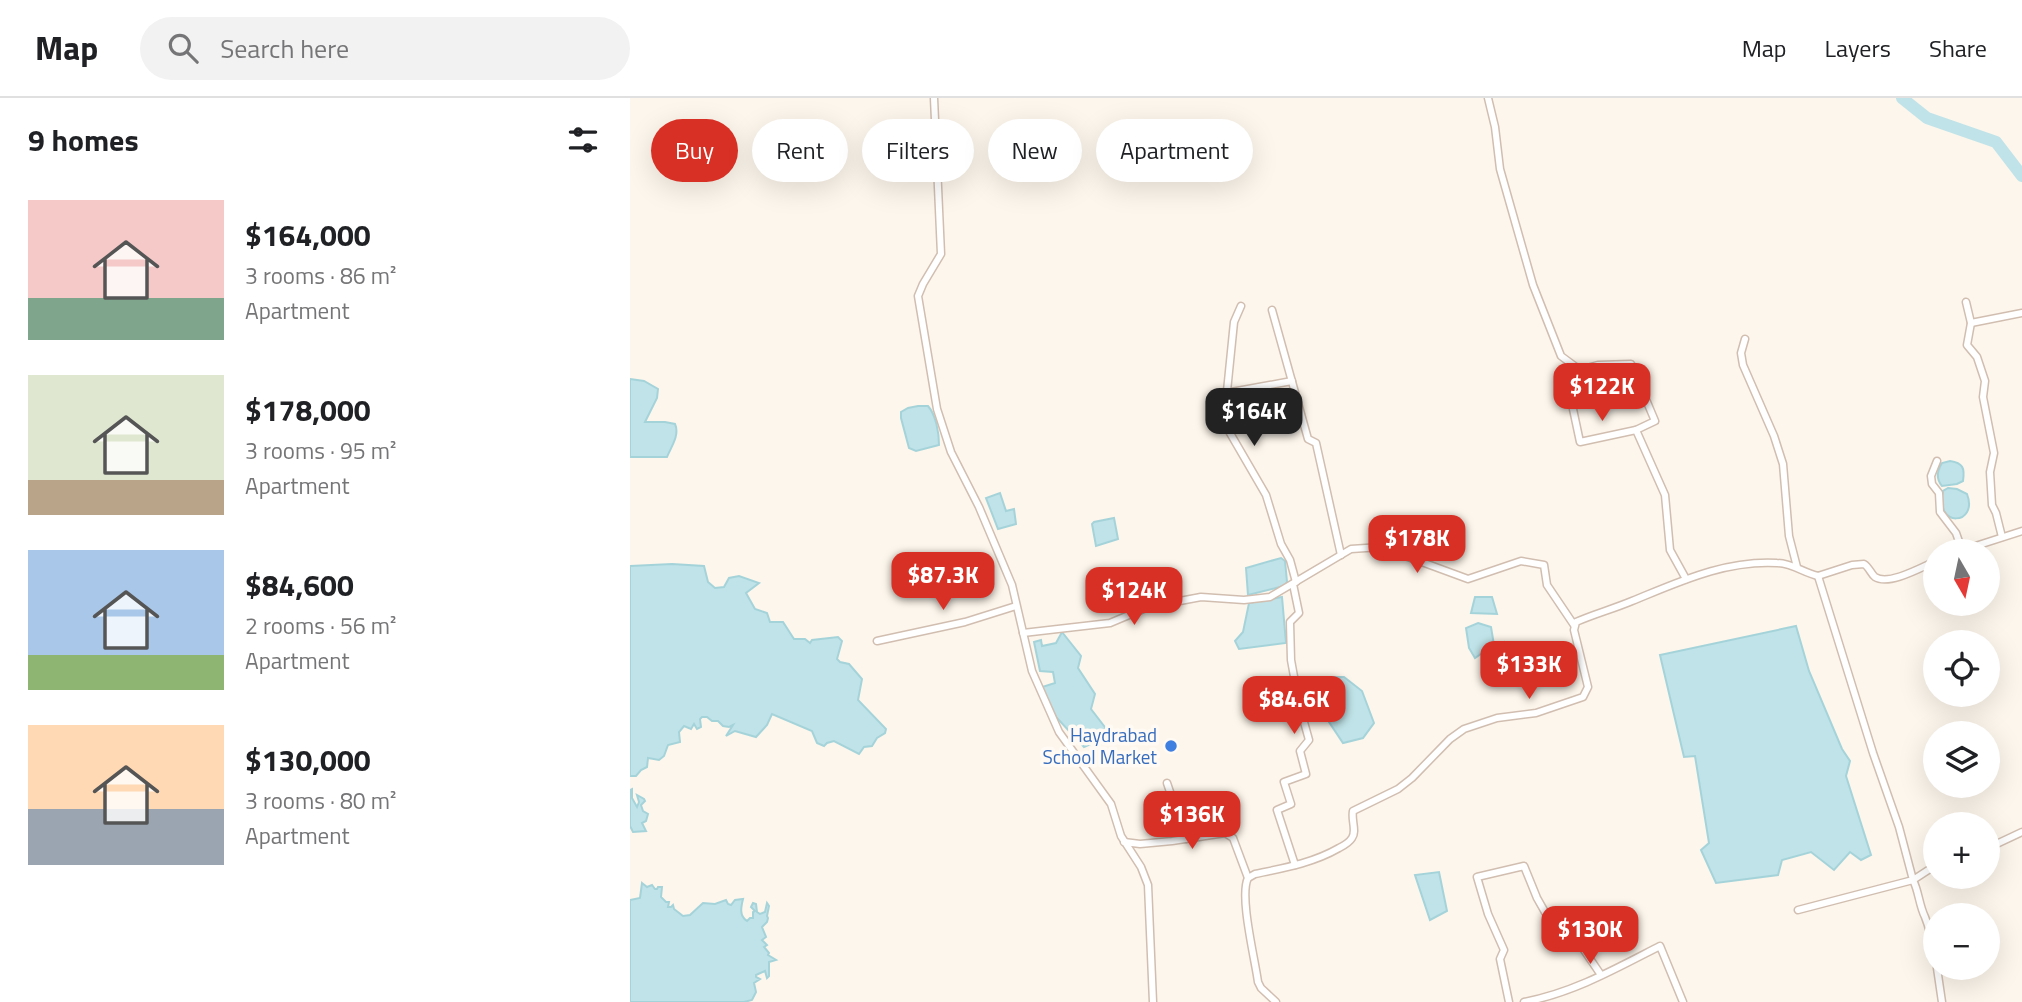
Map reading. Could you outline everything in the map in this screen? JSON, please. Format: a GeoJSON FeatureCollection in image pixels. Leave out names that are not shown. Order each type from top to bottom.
{"type":"FeatureCollection","features":[{"type":"Feature","properties":{"kind":"street"},"geometry":{"type":"LineString","coordinates":[[934,98],[942,254],[918,296],[937,409],[951,452],[979,507],[1012,585],[1032,671],[1059,732],[1111,804],[1124,842],[1141,867],[1148,885],[1153,1002]]}},
{"type":"Feature","properties":{"kind":"street"},"geometry":{"type":"LineString","coordinates":[[1488,98],[1500,169],[1534,285],[1561,355],[1580,370],[1598,365],[1631,364],[1655,421],[1636,430],[1580,442],[1573,409]]}},
{"type":"Feature","properties":{"kind":"street"},"geometry":{"type":"LineString","coordinates":[[1966,302],[1971,323],[1967,345],[1977,357],[1986,381],[1983,397],[1994,453],[1990,472],[1992,505],[2002,537]]}},
{"type":"Feature","properties":{"kind":"street"},"geometry":{"type":"LineString","coordinates":[[1241,306],[1234,322],[1225,411],[1230,433],[1266,495],[1281,544],[1290,560],[1299,613],[1290,622],[1291,660],[1309,740],[1300,751],[1306,774],[1284,782],[1290,804],[1278,810],[1295,865]]}},
{"type":"Feature","properties":{"kind":"street"},"geometry":{"type":"LineString","coordinates":[[1272,310],[1308,439],[1316,443],[1341,555]]}},
{"type":"Feature","properties":{"kind":"street"},"geometry":{"type":"LineString","coordinates":[[1971,323],[2022,313]]}},
{"type":"Feature","properties":{"kind":"street"},"geometry":{"type":"LineString","coordinates":[[1745,339],[1741,353],[1743,365],[1774,436],[1783,464],[1788,536],[1797,567]]}},
{"type":"Feature","properties":{"kind":"street"},"geometry":{"type":"LineString","coordinates":[[1226,393],[1292,381]]}},
{"type":"Feature","properties":{"kind":"street"},"geometry":{"type":"LineString","coordinates":[[1225,411],[1296,397]]}},
{"type":"Feature","properties":{"kind":"street"},"geometry":{"type":"LineString","coordinates":[[1228,422],[1253,417]]}},
{"type":"Feature","properties":{"kind":"street"},"geometry":{"type":"LineString","coordinates":[[1636,430],[1665,495],[1670,550],[1686,579]]}},
{"type":"Feature","properties":{"kind":"street"},"geometry":{"type":"LineString","coordinates":[[1937,461],[1931,476],[1932,484],[1938,493],[1941,512],[1958,539]]}},
{"type":"Feature","properties":{"kind":"street"},"geometry":{"type":"LineString","coordinates":[[1996,539],[2022,531]]}},
{"type":"Feature","properties":{"kind":"street"},"geometry":{"type":"LineString","coordinates":[[1023,633],[1110,623],[1148,607],[1201,597],[1244,600],[1270,597],[1351,549],[1381,547],[1468,579],[1521,561],[1544,565],[1547,586],[1574,625],[1588,687],[1583,697],[1536,713],[1497,718],[1457,732],[1398,789],[1353,811],[1353,838],[1346,843],[1321,858],[1248,878]]}},
{"type":"Feature","properties":{"kind":"street"},"geometry":{"type":"LineString","coordinates":[[1574,625],[1578,620],[1604,613],[1686,579],[1730,566],[1779,562],[1818,576],[1864,564],[1877,578],[1886,579],[1923,566]]}},
{"type":"Feature","properties":{"kind":"street"},"geometry":{"type":"LineString","coordinates":[[1818,576],[1923,908]]}},
{"type":"Feature","properties":{"kind":"street"},"geometry":{"type":"LineString","coordinates":[[877,641],[965,622],[1016,606]]}},
{"type":"Feature","properties":{"kind":"street"},"geometry":{"type":"LineString","coordinates":[[1167,783],[1186,839]]}},
{"type":"Feature","properties":{"kind":"street"},"geometry":{"type":"LineString","coordinates":[[2000,842],[2022,832]]}},
{"type":"Feature","properties":{"kind":"street"},"geometry":{"type":"LineString","coordinates":[[1124,842],[1140,844],[1225,833],[1233,838],[1248,878],[1245,887],[1258,982],[1276,1002]]}},
{"type":"Feature","properties":{"kind":"street"},"geometry":{"type":"LineString","coordinates":[[1508,1002],[1500,959],[1504,950],[1488,914],[1477,877],[1524,866],[1537,898],[1554,928],[1565,930],[1570,941],[1582,947],[1601,975]]}},
{"type":"Feature","properties":{"kind":"street"},"geometry":{"type":"LineString","coordinates":[[1798,911],[1913,880],[1923,873]]}},
{"type":"Feature","properties":{"kind":"street"},"geometry":{"type":"LineString","coordinates":[[1524,1002],[1561,992],[1660,946],[1683,1002]]}},
{"type":"Feature","properties":{"kind":"street"},"geometry":{"type":"LineString","coordinates":[[1939,980],[1942,1002]]}},
{"type":"Feature","properties":{"kind":"water"},"geometry":{"type":"Polygon","coordinates":[[[630,379],[644,381],[658,389],[657,398],[645,422],[675,424],[676,437],[667,457],[630,457],[630,379]]]}},
{"type":"Feature","properties":{"kind":"water"},"geometry":{"type":"Polygon","coordinates":[[[918,406],[928,406],[931,410],[937,424],[939,445],[916,451],[909,448],[901,412],[918,406]]]}},
{"type":"Feature","properties":{"kind":"water"},"geometry":{"type":"Polygon","coordinates":[[[1950,461],[1962,467],[1963,481],[1942,486],[1938,478],[1939,469],[1942,463],[1950,461]]]}},
{"type":"Feature","properties":{"kind":"water"},"geometry":{"type":"Polygon","coordinates":[[[1948,488],[1967,494],[1969,504],[1962,517],[1950,517],[1945,512],[1942,503],[1943,491],[1948,488]]]}},
{"type":"Feature","properties":{"kind":"water"},"geometry":{"type":"Polygon","coordinates":[[[1000,493],[1006,511],[1014,509],[1016,524],[998,529],[986,498],[1000,493]]]}},
{"type":"Feature","properties":{"kind":"water"},"geometry":{"type":"Polygon","coordinates":[[[1114,518],[1118,539],[1096,546],[1092,524],[1114,518]]]}},
{"type":"Feature","properties":{"kind":"water"},"geometry":{"type":"Polygon","coordinates":[[[1281,558],[1285,561],[1287,582],[1284,586],[1248,595],[1246,568],[1281,558]]]}},
{"type":"Feature","properties":{"kind":"water"},"geometry":{"type":"Polygon","coordinates":[[[630,566],[704,566],[708,582],[715,588],[724,587],[729,578],[739,576],[759,583],[746,593],[755,609],[767,613],[770,622],[783,622],[794,639],[805,639],[810,643],[812,640],[838,637],[842,641],[837,659],[849,664],[862,679],[858,700],[886,729],[885,733],[877,738],[872,746],[864,747],[859,754],[834,741],[824,746],[817,743],[812,731],[772,714],[767,725],[756,737],[735,731],[726,736],[733,725],[723,726],[718,721],[702,717],[701,727],[697,729],[694,724],[691,729],[684,726],[679,732],[680,742],[668,745],[664,756],[659,760],[648,758],[647,767],[636,776],[630,776],[630,566]]]}},
{"type":"Feature","properties":{"kind":"water"},"geometry":{"type":"Polygon","coordinates":[[[1282,597],[1286,643],[1239,649],[1235,641],[1243,632],[1249,603],[1282,597]]]}},
{"type":"Feature","properties":{"kind":"water"},"geometry":{"type":"Polygon","coordinates":[[[1475,597],[1492,597],[1497,614],[1471,613],[1475,597]]]}},
{"type":"Feature","properties":{"kind":"water"},"geometry":{"type":"Polygon","coordinates":[[[1478,623],[1491,627],[1495,651],[1485,651],[1475,658],[1469,648],[1466,628],[1478,623]]]}},
{"type":"Feature","properties":{"kind":"water"},"geometry":{"type":"Polygon","coordinates":[[[1796,626],[1809,671],[1842,749],[1850,761],[1846,776],[1871,855],[1861,860],[1850,852],[1834,870],[1811,852],[1782,860],[1778,875],[1716,883],[1701,850],[1709,843],[1695,756],[1684,757],[1660,655],[1796,626]]]}},
{"type":"Feature","properties":{"kind":"water"},"geometry":{"type":"Polygon","coordinates":[[[1062,632],[1081,656],[1078,668],[1095,694],[1091,709],[1111,735],[1084,747],[1056,717],[1042,687],[1055,683],[1053,672],[1040,671],[1034,642],[1041,640],[1042,646],[1056,643],[1062,632]]]}},
{"type":"Feature","properties":{"kind":"water"},"geometry":{"type":"Polygon","coordinates":[[[1505,642],[1520,644],[1521,665],[1507,665],[1505,642]]]}},
{"type":"Feature","properties":{"kind":"water"},"geometry":{"type":"Polygon","coordinates":[[[1326,677],[1344,677],[1362,691],[1374,723],[1363,738],[1343,743],[1311,695],[1326,677]]]}},
{"type":"Feature","properties":{"kind":"water"},"geometry":{"type":"Polygon","coordinates":[[[632,789],[632,798],[637,807],[637,795],[645,801],[641,805],[643,811],[648,814],[646,821],[642,823],[646,831],[633,832],[630,826],[632,789]]]}},
{"type":"Feature","properties":{"kind":"water"},"geometry":{"type":"Polygon","coordinates":[[[1439,872],[1447,911],[1430,920],[1415,875],[1439,872]]]}},
{"type":"Feature","properties":{"kind":"water"},"geometry":{"type":"Polygon","coordinates":[[[642,883],[647,887],[652,885],[655,889],[662,887],[661,897],[669,902],[668,907],[673,905],[683,916],[690,915],[703,903],[715,904],[726,900],[731,905],[735,900],[743,899],[742,914],[747,921],[753,918],[753,903],[760,914],[765,912],[767,903],[768,918],[762,927],[766,937],[762,940],[767,945],[764,947],[768,955],[776,960],[769,962],[767,978],[765,971],[756,975],[760,979],[754,983],[756,992],[752,1000],[630,1002],[630,900],[640,898],[642,883]]]}},
{"type":"Feature","properties":{"kind":"waterway"},"geometry":{"type":"LineString","coordinates":[[1902,98],[1927,118],[1996,142],[2022,176]]}},
{"type":"Feature","properties":{"kind":"place","name":"Haydrabad School Market"},"geometry":{"type":"Point","coordinates":[1171,746]}}]}
